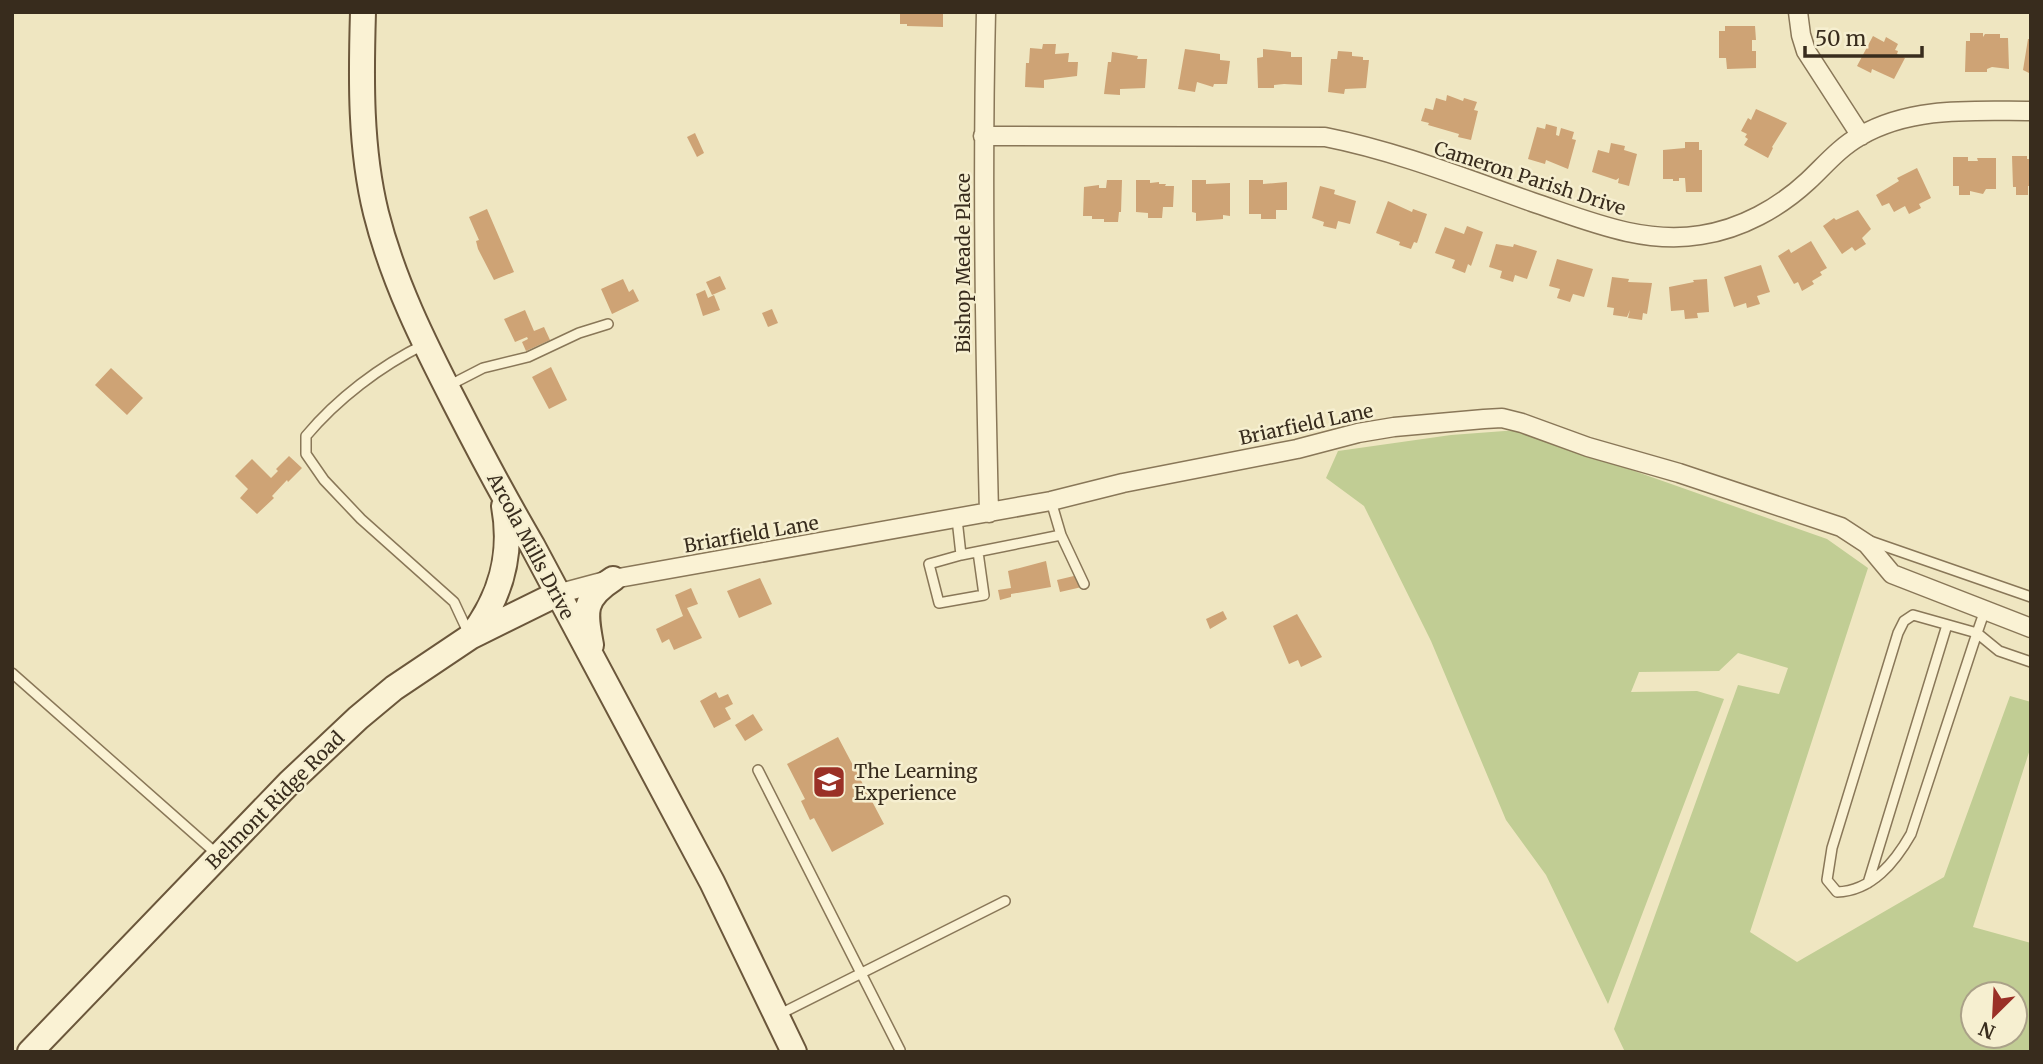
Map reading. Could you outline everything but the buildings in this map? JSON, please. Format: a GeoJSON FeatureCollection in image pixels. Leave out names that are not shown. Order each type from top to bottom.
{"type":"FeatureCollection","features":[{"type":"Feature","properties":{"kind":"street","name":"Arcola Mills Drive"},"geometry":{"type":"LineString","coordinates":[[363,12],[365,150],[376,211],[388,256],[446,387],[712,882],[794,1052]]}},
{"type":"Feature","properties":{"kind":"street","name":"Bishop Meade Place"},"geometry":{"type":"LineString","coordinates":[[986,12],[983,136],[984,322],[989,513]]}},
{"type":"Feature","properties":{"kind":"street"},"geometry":{"type":"LineString","coordinates":[[1798,12],[1806,51],[1861,136]]}},
{"type":"Feature","properties":{"kind":"street","name":"Cameron Parish Drive"},"geometry":{"type":"LineString","coordinates":[[983,136],[1325,137],[1368,146],[1614,230],[1677,238],[1728,229],[1755,217],[1788,198],[1842,149],[1861,136],[1899,121],[1930,113],[2031,111]]}},
{"type":"Feature","properties":{"kind":"street","name":"Briarfield Lane"},"geometry":{"type":"LineString","coordinates":[[557,594],[613,579],[1051,501],[1123,483],[1297,449],[1358,433],[1394,427],[1502,418],[1826,521],[1867,544],[1892,574],[2031,628]]}},
{"type":"Feature","properties":{"kind":"street"},"geometry":{"type":"LineString","coordinates":[[470,637],[487,614],[500,587],[508,541],[503,495]]}},
{"type":"Feature","properties":{"kind":"street"},"geometry":{"type":"LineString","coordinates":[[594,663],[587,620],[588,606],[594,594],[613,579]]}},
{"type":"Feature","properties":{"kind":"street","name":"Belmont Ridge Road"},"geometry":{"type":"LineString","coordinates":[[30,1052],[289,783],[358,718],[394,688],[470,637],[557,594]]}},
{"type":"Feature","properties":{"kind":"lane"},"geometry":{"type":"LineString","coordinates":[[446,387],[483,368],[528,356],[579,333],[608,324]]}},
{"type":"Feature","properties":{"kind":"lane"},"geometry":{"type":"LineString","coordinates":[[425,344],[398,358],[325,413],[306,436],[306,454],[324,480],[361,519],[454,602],[470,637]]}},
{"type":"Feature","properties":{"kind":"lane"},"geometry":{"type":"LineString","coordinates":[[1051,501],[1060,536],[1084,584]]}},
{"type":"Feature","properties":{"kind":"lane"},"geometry":{"type":"LineString","coordinates":[[957,519],[961,555]]}},
{"type":"Feature","properties":{"kind":"lane"},"geometry":{"type":"LineString","coordinates":[[978,552],[985,595],[939,603],[929,564],[961,555],[1060,536]]}},
{"type":"Feature","properties":{"kind":"lane"},"geometry":{"type":"LineString","coordinates":[[1858,537],[2031,597]]}},
{"type":"Feature","properties":{"kind":"lane"},"geometry":{"type":"LineString","coordinates":[[1985,610],[1977,634],[1911,834],[1899,856],[1868,883],[1852,892],[1837,892],[1827,880],[1832,848],[1904,621],[1913,615],[1977,634],[1999,651],[2031,662]]}},
{"type":"Feature","properties":{"kind":"lane"},"geometry":{"type":"LineString","coordinates":[[1868,883],[1947,625]]}},
{"type":"Feature","properties":{"kind":"lane"},"geometry":{"type":"LineString","coordinates":[[12,673],[218,856]]}},
{"type":"Feature","properties":{"kind":"lane"},"geometry":{"type":"LineString","coordinates":[[758,770],[900,1049]]}},
{"type":"Feature","properties":{"kind":"lane"},"geometry":{"type":"LineString","coordinates":[[777,1016],[1005,901]]}},
{"type":"Feature","properties":{"kind":"green space"},"geometry":{"type":"Polygon","coordinates":[[[1518,430],[1827,539],[1868,568],[1750,932],[1797,962],[1944,877],[2010,696],[2031,702],[2031,746],[1973,927],[2031,943],[2031,1052],[1625,1052],[1614,1029],[1738,685],[1779,694],[1788,668],[1738,653],[1719,671],[1639,672],[1631,692],[1697,691],[1724,699],[1608,1004],[1546,875],[1506,820],[1431,641],[1364,506],[1326,478],[1338,451],[1451,435],[1518,430]]]}},
{"type":"Feature","properties":{"kind":"place","name":"The Learning Experience"},"geometry":{"type":"Point","coordinates":[829,782]}}]}
